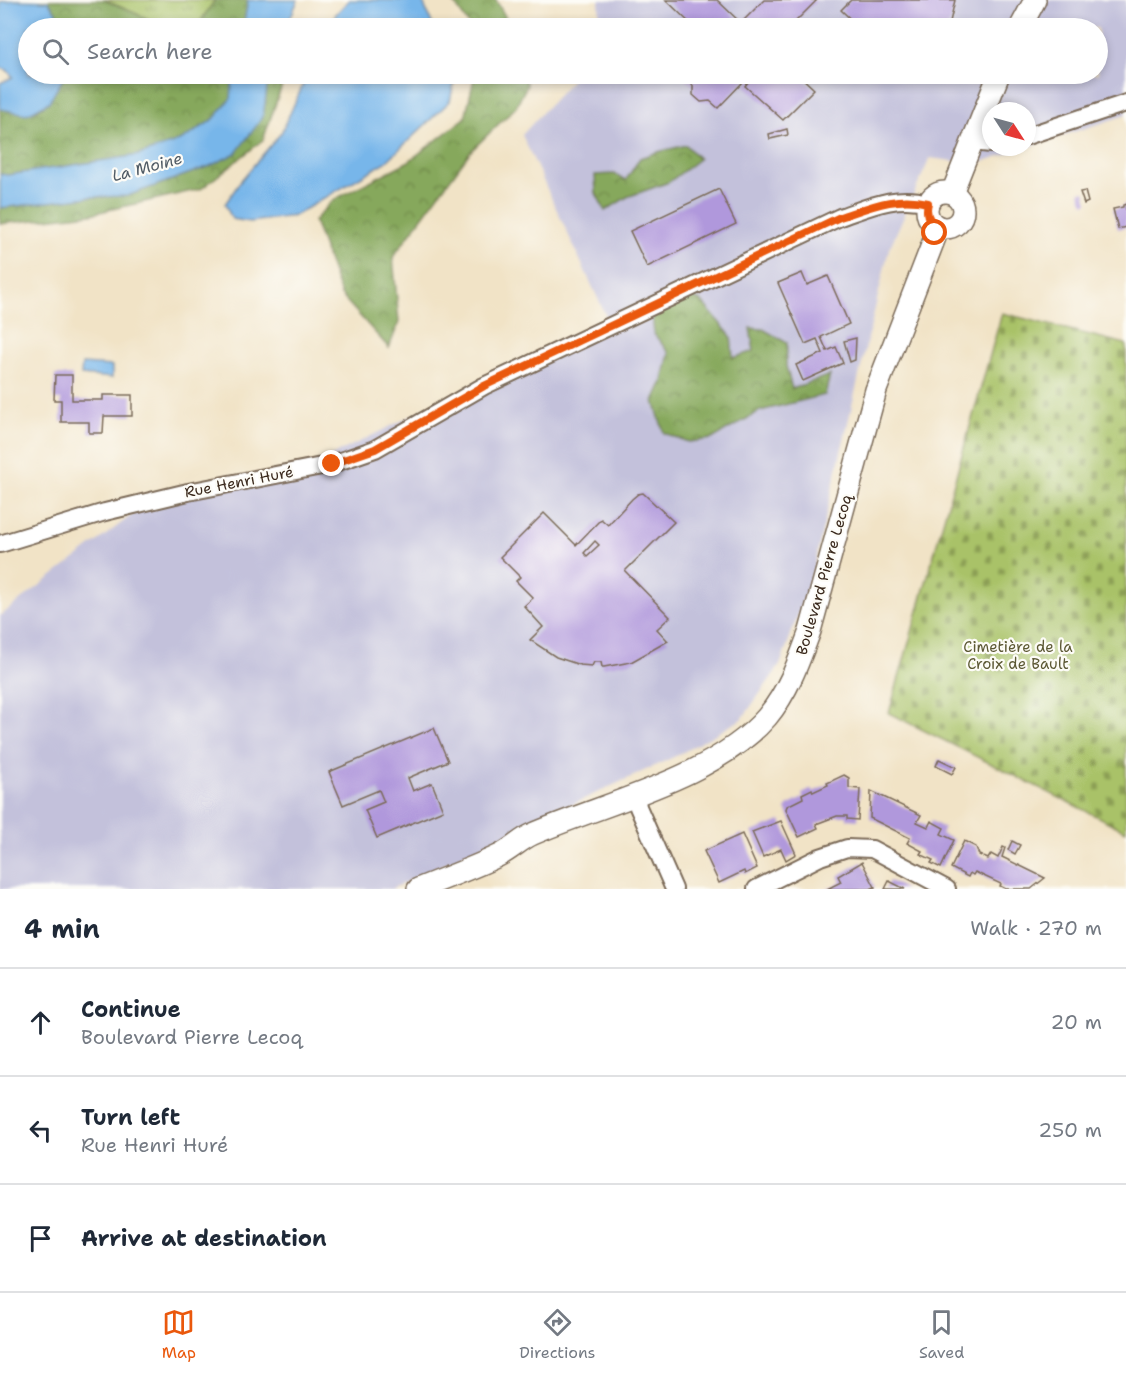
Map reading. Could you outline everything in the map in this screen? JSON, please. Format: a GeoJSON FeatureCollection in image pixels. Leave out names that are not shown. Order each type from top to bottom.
{"type":"FeatureCollection","features":[{"type":"Feature","properties":{"kind":"street"},"geometry":{"type":"LineString","coordinates":[[1025,18],[1035,0]]}},
{"type":"Feature","properties":{"kind":"street"},"geometry":{"type":"LineString","coordinates":[[992,102],[997,84]]}},
{"type":"Feature","properties":{"kind":"street"},"geometry":{"type":"LineString","coordinates":[[1036,133],[1126,103]]}},
{"type":"Feature","properties":{"kind":"street"},"geometry":{"type":"LineString","coordinates":[[952,193],[982,143]]}},
{"type":"Feature","properties":{"kind":"street"},"geometry":{"type":"LineString","coordinates":[[952,193],[961,201],[962,214],[951,227],[939,227],[929,220],[928,203],[935,194],[952,193]]}},
{"type":"Feature","properties":{"kind":"street","name":"Rue Henri Huré"},"geometry":{"type":"LineString","coordinates":[[0,544],[105,512],[188,492],[332,464],[375,449],[484,386],[840,217],[891,200],[906,199],[928,203]]}},
{"type":"Feature","properties":{"kind":"street","name":"Boulevard Pierre Lecoq"},"geometry":{"type":"LineString","coordinates":[[418,889],[500,855],[530,835],[695,770],[727,752],[750,735],[768,716],[787,689],[810,631],[876,390],[939,227]]}},
{"type":"Feature","properties":{"kind":"street"},"geometry":{"type":"LineString","coordinates":[[636,794],[639,807],[674,889]]}},
{"type":"Feature","properties":{"kind":"street"},"geometry":{"type":"LineString","coordinates":[[756,889],[820,856],[847,848],[872,849],[947,889]]}},
{"type":"Feature","properties":{"kind":"shaded area"},"geometry":{"type":"Polygon","coordinates":[[[599,0],[1126,0],[1126,115],[1036,144],[1036,102],[982,102],[982,156],[1000,156],[975,164],[930,158],[889,249],[811,579],[780,665],[742,719],[678,755],[391,889],[0,889],[0,616],[166,489],[287,478],[607,318],[522,135],[568,84],[1108,84],[1108,18],[600,18],[599,0]]]}},
{"type":"Feature","properties":{"kind":"green space"},"geometry":{"type":"Polygon","coordinates":[[[41,0],[104,0],[146,18],[60,18],[48,1],[41,0]]]}},
{"type":"Feature","properties":{"kind":"green space"},"geometry":{"type":"Polygon","coordinates":[[[104,0],[215,0],[204,18],[146,18],[104,0]]]}},
{"type":"Feature","properties":{"kind":"green space"},"geometry":{"type":"Polygon","coordinates":[[[215,0],[248,0],[245,18],[203,18],[215,0]]]}},
{"type":"Feature","properties":{"kind":"green space"},"geometry":{"type":"Polygon","coordinates":[[[452,0],[496,0],[506,18],[464,18],[452,0]]]}},
{"type":"Feature","properties":{"kind":"green space"},"geometry":{"type":"Polygon","coordinates":[[[60,84],[233,84],[232,98],[214,119],[182,140],[139,155],[8,175],[0,174],[0,109],[19,113],[32,112],[45,105],[60,84]]]}},
{"type":"Feature","properties":{"kind":"green space"},"geometry":{"type":"Polygon","coordinates":[[[265,84],[283,84],[263,140],[201,189],[91,214],[0,224],[0,208],[89,197],[127,196],[210,166],[236,153],[265,84]]]}},
{"type":"Feature","properties":{"kind":"green space"},"geometry":{"type":"Polygon","coordinates":[[[473,84],[527,84],[516,107],[470,152],[393,257],[399,322],[389,348],[341,295],[314,221],[333,200],[409,161],[465,118],[473,84]]]}},
{"type":"Feature","properties":{"kind":"green space"},"geometry":{"type":"Polygon","coordinates":[[[686,145],[699,159],[669,182],[627,197],[605,211],[596,193],[595,175],[614,174],[626,180],[640,158],[686,145]]]}},
{"type":"Feature","properties":{"kind":"green space"},"geometry":{"type":"Polygon","coordinates":[[[688,296],[701,301],[731,336],[733,358],[754,351],[750,328],[763,329],[787,343],[786,366],[792,389],[830,375],[825,395],[760,411],[712,439],[688,442],[664,433],[654,401],[663,381],[669,353],[654,334],[652,313],[688,296]]]}},
{"type":"Feature","properties":{"kind":"green space","name":"Cimetière de la Croix de Bault"},"geometry":{"type":"Polygon","coordinates":[[[1002,313],[1126,344],[1126,831],[889,713],[1002,313]]]}},
{"type":"Feature","properties":{"kind":"water"},"geometry":{"type":"Polygon","coordinates":[[[248,0],[298,0],[290,18],[245,18],[248,0]]]}},
{"type":"Feature","properties":{"kind":"water"},"geometry":{"type":"Polygon","coordinates":[[[349,0],[422,0],[430,18],[334,18],[349,0]]]}},
{"type":"Feature","properties":{"kind":"water"},"geometry":{"type":"Polygon","coordinates":[[[48,1],[60,18],[18,18],[18,84],[60,84],[49,102],[27,114],[0,109],[0,83],[13,77],[7,70],[0,68],[0,2],[48,1]]]}},
{"type":"Feature","properties":{"kind":"water","name":"La Moine"},"geometry":{"type":"Polygon","coordinates":[[[232,84],[268,84],[263,117],[236,153],[210,166],[127,196],[89,197],[0,208],[0,174],[8,175],[139,155],[182,140],[214,119],[231,98],[232,84]]]}},
{"type":"Feature","properties":{"kind":"water"},"geometry":{"type":"Polygon","coordinates":[[[303,84],[454,84],[450,101],[386,162],[294,216],[250,222],[232,219],[225,204],[242,179],[281,133],[303,84]]]}},
{"type":"Feature","properties":{"kind":"water"},"geometry":{"type":"Polygon","coordinates":[[[82,364],[112,366],[112,378],[81,375],[82,364]]]}},
{"type":"Feature","properties":{"kind":"building"},"geometry":{"type":"Polygon","coordinates":[[[666,0],[717,0],[736,18],[685,18],[666,0]]]}},
{"type":"Feature","properties":{"kind":"building"},"geometry":{"type":"Polygon","coordinates":[[[764,0],[817,0],[799,18],[746,18],[764,0]]]}},
{"type":"Feature","properties":{"kind":"building"},"geometry":{"type":"Polygon","coordinates":[[[851,0],[955,0],[951,18],[849,18],[841,10],[851,0]]]}},
{"type":"Feature","properties":{"kind":"building"},"geometry":{"type":"Polygon","coordinates":[[[691,84],[741,84],[718,108],[710,101],[701,102],[693,95],[691,84]]]}},
{"type":"Feature","properties":{"kind":"building"},"geometry":{"type":"Polygon","coordinates":[[[747,84],[809,84],[814,89],[783,120],[745,86],[747,84]]]}},
{"type":"Feature","properties":{"kind":"building"},"geometry":{"type":"Polygon","coordinates":[[[787,129],[788,135],[770,139],[769,134],[787,129]]]}},
{"type":"Feature","properties":{"kind":"building"},"geometry":{"type":"Polygon","coordinates":[[[719,189],[736,224],[647,267],[630,231],[719,189]]]}},
{"type":"Feature","properties":{"kind":"building"},"geometry":{"type":"Polygon","coordinates":[[[1085,191],[1088,202],[1084,204],[1080,192],[1085,191]]]}},
{"type":"Feature","properties":{"kind":"building"},"geometry":{"type":"Polygon","coordinates":[[[1126,204],[1126,227],[1118,229],[1113,209],[1126,204]]]}},
{"type":"Feature","properties":{"kind":"building"},"geometry":{"type":"Polygon","coordinates":[[[802,273],[807,285],[828,276],[849,324],[821,337],[827,351],[836,347],[843,363],[803,381],[796,365],[823,353],[817,339],[805,344],[778,283],[802,273]]]}},
{"type":"Feature","properties":{"kind":"building"},"geometry":{"type":"Polygon","coordinates":[[[856,338],[855,360],[850,362],[844,341],[856,338]]]}},
{"type":"Feature","properties":{"kind":"building"},"geometry":{"type":"Polygon","coordinates":[[[55,375],[72,375],[72,400],[103,400],[103,395],[132,395],[132,416],[104,416],[103,433],[89,433],[89,422],[61,422],[61,400],[54,400],[55,375]]]}},
{"type":"Feature","properties":{"kind":"building"},"geometry":{"type":"Polygon","coordinates":[[[643,493],[674,522],[625,571],[670,617],[657,629],[668,641],[631,662],[604,667],[601,662],[594,662],[592,666],[580,665],[556,657],[530,640],[543,627],[524,606],[533,598],[516,581],[520,577],[500,557],[544,513],[576,545],[601,519],[608,525],[638,494],[643,493]],[[595,541],[584,553],[587,556],[599,545],[595,541]]]}},
{"type":"Feature","properties":{"kind":"building"},"geometry":{"type":"Polygon","coordinates":[[[434,728],[448,761],[408,778],[413,791],[432,783],[443,810],[377,838],[365,810],[384,802],[379,790],[343,805],[329,772],[434,728]]]}},
{"type":"Feature","properties":{"kind":"building"},"geometry":{"type":"Polygon","coordinates":[[[939,759],[956,767],[952,774],[936,766],[939,759]]]}},
{"type":"Feature","properties":{"kind":"building"},"geometry":{"type":"Polygon","coordinates":[[[844,775],[849,778],[849,788],[860,789],[858,820],[847,819],[847,816],[837,816],[816,824],[818,828],[799,837],[786,809],[787,806],[803,798],[802,794],[812,789],[813,792],[844,775]]]}},
{"type":"Feature","properties":{"kind":"building"},"geometry":{"type":"Polygon","coordinates":[[[871,791],[921,815],[917,822],[928,827],[931,821],[944,828],[941,834],[954,840],[941,868],[931,863],[933,860],[920,854],[922,851],[907,843],[910,838],[870,818],[871,791]]]}},
{"type":"Feature","properties":{"kind":"building"},"geometry":{"type":"Polygon","coordinates":[[[781,821],[796,854],[786,860],[781,849],[763,857],[752,832],[781,821]]]}},
{"type":"Feature","properties":{"kind":"building"},"geometry":{"type":"Polygon","coordinates":[[[742,834],[757,868],[745,874],[744,871],[719,883],[704,851],[742,834]]]}},
{"type":"Feature","properties":{"kind":"building"},"geometry":{"type":"Polygon","coordinates":[[[964,841],[976,847],[979,855],[988,859],[991,854],[998,858],[1003,847],[1005,848],[1002,857],[1045,878],[1031,889],[1006,889],[1000,886],[1001,884],[975,872],[973,875],[970,873],[968,877],[951,868],[964,841]]]}},
{"type":"Feature","properties":{"kind":"building"},"geometry":{"type":"Polygon","coordinates":[[[1012,841],[1020,845],[1015,854],[1008,850],[1012,841]]]}},
{"type":"Feature","properties":{"kind":"building"},"geometry":{"type":"Polygon","coordinates":[[[862,862],[875,887],[827,889],[841,882],[838,876],[862,862]]]}},
{"type":"Feature","properties":{"kind":"building"},"geometry":{"type":"Polygon","coordinates":[[[889,881],[905,889],[885,889],[889,881]]]}},
{"type":"Feature","properties":{"kind":"route"},"geometry":{"type":"LineString","coordinates":[[332,464],[375,449],[484,386],[840,217],[891,200],[920,201],[928,203],[926,209],[929,220],[939,227],[935,233]]}}]}
